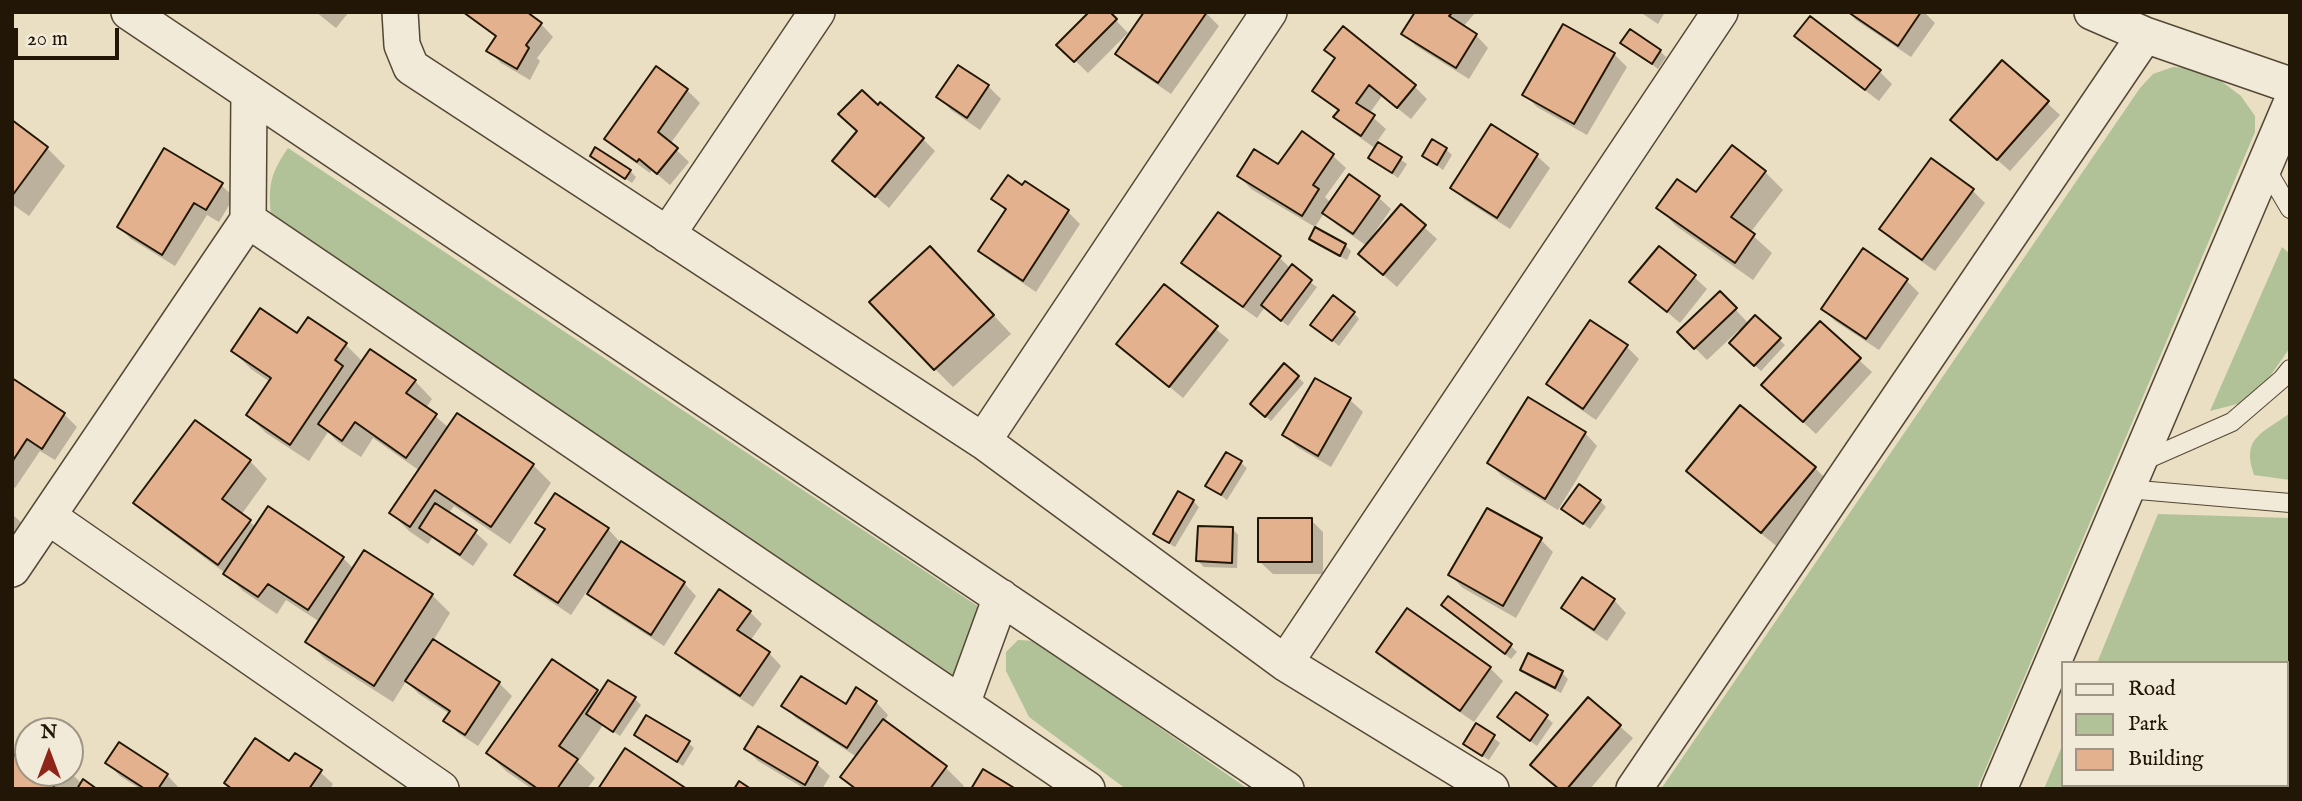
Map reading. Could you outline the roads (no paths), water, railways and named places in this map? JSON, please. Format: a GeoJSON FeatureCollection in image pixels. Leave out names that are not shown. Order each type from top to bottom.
{"type":"FeatureCollection","features":[{"type":"Feature","properties":{"kind":"street"},"geometry":{"type":"LineString","coordinates":[[129,12],[1286,789]]}},
{"type":"Feature","properties":{"kind":"street"},"geometry":{"type":"LineString","coordinates":[[400,12],[402,45],[411,67],[983,441],[1285,663],[1491,789]]}},
{"type":"Feature","properties":{"kind":"street"},"geometry":{"type":"LineString","coordinates":[[667,235],[817,12]]}},
{"type":"Feature","properties":{"kind":"street"},"geometry":{"type":"LineString","coordinates":[[983,441],[1269,12]]}},
{"type":"Feature","properties":{"kind":"street"},"geometry":{"type":"LineString","coordinates":[[1285,663],[1720,12]]}},
{"type":"Feature","properties":{"kind":"street"},"geometry":{"type":"LineString","coordinates":[[2092,12],[2146,35],[2290,85]]}},
{"type":"Feature","properties":{"kind":"street"},"geometry":{"type":"LineString","coordinates":[[1634,789],[2146,35]]}},
{"type":"Feature","properties":{"kind":"street"},"geometry":{"type":"LineString","coordinates":[[12,569],[248,220],[248,93]]}},
{"type":"Feature","properties":{"kind":"street"},"geometry":{"type":"LineString","coordinates":[[1999,789],[2290,106]]}},
{"type":"Feature","properties":{"kind":"street"},"geometry":{"type":"LineString","coordinates":[[248,220],[1087,789]]}},
{"type":"Feature","properties":{"kind":"street"},"geometry":{"type":"LineString","coordinates":[[49,517],[440,789]]}},
{"type":"Feature","properties":{"kind":"street"},"geometry":{"type":"LineString","coordinates":[[962,704],[1000,597]]}},
{"type":"Feature","properties":{"kind":"lane"},"geometry":{"type":"LineString","coordinates":[[2264,165],[2290,209]]}},
{"type":"Feature","properties":{"kind":"lane"},"geometry":{"type":"LineString","coordinates":[[2132,476],[2232,422],[2290,369]]}},
{"type":"Feature","properties":{"kind":"lane"},"geometry":{"type":"LineString","coordinates":[[2132,476],[2290,503]]}}]}
